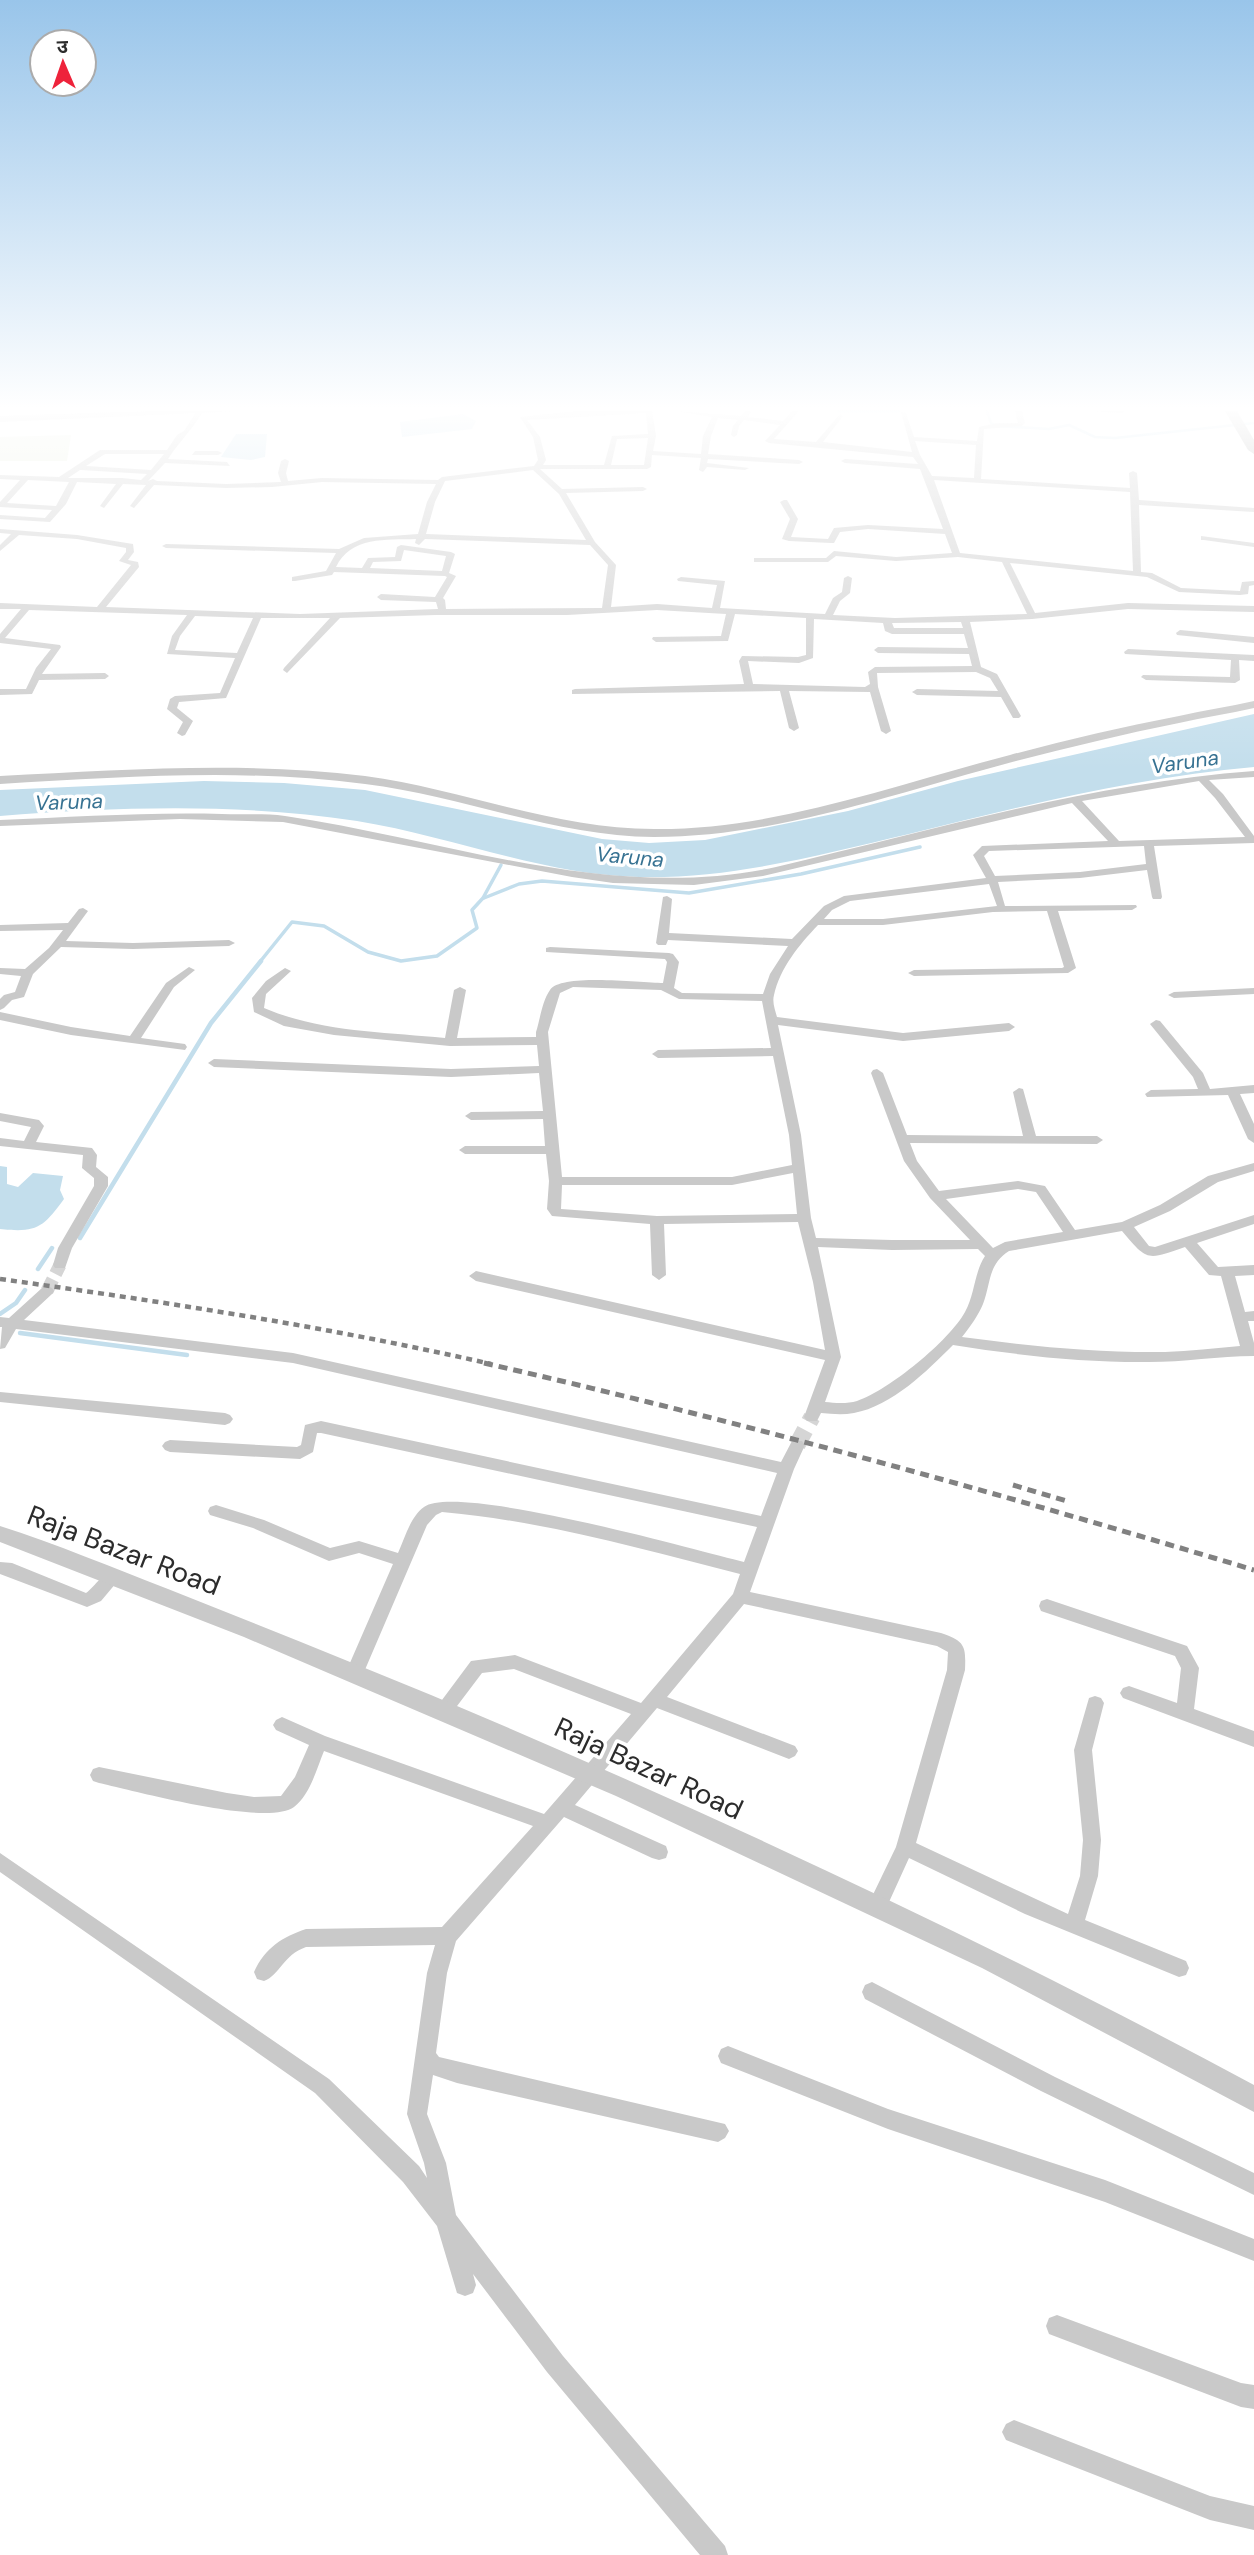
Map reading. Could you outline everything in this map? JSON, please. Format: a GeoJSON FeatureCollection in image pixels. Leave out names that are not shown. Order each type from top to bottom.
{"type":"FeatureCollection","features":[{"type":"Feature","properties":{"kind":"street"},"geometry":{"type":"LineString","coordinates":[[417,547],[423,530]]}},
{"type":"Feature","properties":{"kind":"street"},"geometry":{"type":"LineString","coordinates":[[586,530],[591,543],[612,565],[606,610]]}},
{"type":"Feature","properties":{"kind":"street"},"geometry":{"type":"LineString","coordinates":[[788,530],[785,537],[789,539],[831,541],[837,530]]}},
{"type":"Feature","properties":{"kind":"street"},"geometry":{"type":"LineString","coordinates":[[915,530],[948,532],[958,555]]}},
{"type":"Feature","properties":{"kind":"street"},"geometry":{"type":"LineString","coordinates":[[1136,530],[1137,573]]}},
{"type":"Feature","properties":{"kind":"street"},"geometry":{"type":"LineString","coordinates":[[0,531],[77,537],[130,546],[130,552],[122,561],[135,564],[135,567],[100,609]]}},
{"type":"Feature","properties":{"kind":"street"},"geometry":{"type":"LineString","coordinates":[[0,549],[18,533]]}},
{"type":"Feature","properties":{"kind":"street"},"geometry":{"type":"LineString","coordinates":[[295,579],[324,575],[331,569],[341,551],[369,538],[421,537],[591,543]]}},
{"type":"Feature","properties":{"kind":"street"},"geometry":{"type":"LineString","coordinates":[[1204,538],[1254,545]]}},
{"type":"Feature","properties":{"kind":"street"},"geometry":{"type":"LineString","coordinates":[[166,546],[341,551]]}},
{"type":"Feature","properties":{"kind":"street"},"geometry":{"type":"LineString","coordinates":[[365,569],[368,561],[398,559],[401,547],[417,547],[451,554],[446,574]]}},
{"type":"Feature","properties":{"kind":"street"},"geometry":{"type":"LineString","coordinates":[[427,573],[431,551]]}},
{"type":"Feature","properties":{"kind":"street"},"geometry":{"type":"LineString","coordinates":[[757,560],[828,560],[834,553],[896,559],[958,555],[1137,573],[1190,591],[1240,593],[1245,592],[1245,584],[1254,583]]}},
{"type":"Feature","properties":{"kind":"street"},"geometry":{"type":"LineString","coordinates":[[1004,560],[1032,616]]}},
{"type":"Feature","properties":{"kind":"street"},"geometry":{"type":"LineString","coordinates":[[331,569],[452,576],[437,600]]}},
{"type":"Feature","properties":{"kind":"street"},"geometry":{"type":"LineString","coordinates":[[828,617],[836,600],[846,593],[848,578]]}},
{"type":"Feature","properties":{"kind":"street"},"geometry":{"type":"LineString","coordinates":[[681,579],[722,583],[715,611]]}},
{"type":"Feature","properties":{"kind":"street"},"geometry":{"type":"LineString","coordinates":[[381,597],[443,601],[442,612]]}},
{"type":"Feature","properties":{"kind":"street"},"geometry":{"type":"LineString","coordinates":[[0,606],[258,615],[657,607],[887,621],[1032,616],[1128,606],[1254,609]]}},
{"type":"Feature","properties":{"kind":"street"},"geometry":{"type":"LineString","coordinates":[[0,639],[27,607]]}},
{"type":"Feature","properties":{"kind":"street"},"geometry":{"type":"LineString","coordinates":[[656,639],[724,639],[731,612]]}},
{"type":"Feature","properties":{"kind":"street"},"geometry":{"type":"LineString","coordinates":[[193,613],[176,636],[170,652],[240,656]]}},
{"type":"Feature","properties":{"kind":"street"},"geometry":{"type":"LineString","coordinates":[[182,733],[188,721],[172,709],[174,699],[223,696],[258,615]]}},
{"type":"Feature","properties":{"kind":"street"},"geometry":{"type":"LineString","coordinates":[[287,670],[338,615]]}},
{"type":"Feature","properties":{"kind":"street"},"geometry":{"type":"LineString","coordinates":[[749,687],[743,661],[745,658],[799,660],[810,656],[810,616]]}},
{"type":"Feature","properties":{"kind":"street"},"geometry":{"type":"LineString","coordinates":[[965,620],[977,668]]}},
{"type":"Feature","properties":{"kind":"street"},"geometry":{"type":"LineString","coordinates":[[887,621],[888,629],[892,631],[968,631]]}},
{"type":"Feature","properties":{"kind":"street"},"geometry":{"type":"LineString","coordinates":[[1180,633],[1254,640]]}},
{"type":"Feature","properties":{"kind":"street"},"geometry":{"type":"LineString","coordinates":[[0,639],[57,647],[29,692],[0,692]]}},
{"type":"Feature","properties":{"kind":"street"},"geometry":{"type":"LineString","coordinates":[[878,650],[972,651]]}},
{"type":"Feature","properties":{"kind":"street"},"geometry":{"type":"LineString","coordinates":[[1128,652],[1254,658]]}},
{"type":"Feature","properties":{"kind":"street"},"geometry":{"type":"LineString","coordinates":[[1146,677],[1235,680],[1235,658]]}},
{"type":"Feature","properties":{"kind":"street"},"geometry":{"type":"LineString","coordinates":[[886,731],[874,688],[872,673],[875,670],[947,671],[977,668],[991,673],[1016,716]]}},
{"type":"Feature","properties":{"kind":"street"},"geometry":{"type":"LineString","coordinates":[[36,677],[105,676]]}},
{"type":"Feature","properties":{"kind":"street"},"geometry":{"type":"LineString","coordinates":[[575,692],[749,687],[843,691],[874,688]]}},
{"type":"Feature","properties":{"kind":"street"},"geometry":{"type":"LineString","coordinates":[[784,688],[794,728]]}},
{"type":"Feature","properties":{"kind":"street"},"geometry":{"type":"LineString","coordinates":[[917,692],[1004,694]]}},
{"type":"Feature","properties":{"kind":"street"},"geometry":{"type":"LineString","coordinates":[[0,780],[176,772],[307,775],[401,786],[603,829],[678,833],[752,824],[821,809],[1027,754],[1254,704]]}},
{"type":"Feature","properties":{"kind":"street"},"geometry":{"type":"LineString","coordinates":[[0,823],[180,816],[283,820],[613,881],[657,883],[738,877],[1076,801],[1202,779],[1254,774]]}},
{"type":"Feature","properties":{"kind":"street"},"geometry":{"type":"LineString","coordinates":[[1202,779],[1219,796],[1253,840]]}},
{"type":"Feature","properties":{"kind":"street"},"geometry":{"type":"LineString","coordinates":[[1076,801],[1115,843]]}},
{"type":"Feature","properties":{"kind":"street"},"geometry":{"type":"LineString","coordinates":[[1001,904],[992,879],[978,855],[986,848],[1253,840]]}},
{"type":"Feature","properties":{"kind":"street"},"geometry":{"type":"LineString","coordinates":[[1147,842],[1157,897]]}},
{"type":"Feature","properties":{"kind":"street"},"geometry":{"type":"LineString","coordinates":[[1153,866],[1068,876],[992,879],[982,883],[848,898],[828,908],[795,943],[776,974],[767,998],[794,1135],[804,1218],[834,1357],[815,1412],[861,1406],[885,1394],[960,1332],[980,1295],[985,1264],[991,1254],[1005,1247],[1125,1226],[1156,1213],[1213,1179],[1254,1167]]}},
{"type":"Feature","properties":{"kind":"street"},"geometry":{"type":"LineString","coordinates":[[661,955],[667,899]]}},
{"type":"Feature","properties":{"kind":"street"},"geometry":{"type":"LineString","coordinates":[[815,922],[883,922],[993,909],[1132,907]]}},
{"type":"Feature","properties":{"kind":"street"},"geometry":{"type":"LineString","coordinates":[[914,973],[1064,971],[1070,968],[1052,909]]}},
{"type":"Feature","properties":{"kind":"street"},"geometry":{"type":"LineString","coordinates":[[0,1006],[8,997],[20,995],[28,974],[57,944],[83,911]]}},
{"type":"Feature","properties":{"kind":"street"},"geometry":{"type":"LineString","coordinates":[[0,928],[71,926]]}},
{"type":"Feature","properties":{"kind":"street"},"geometry":{"type":"LineString","coordinates":[[663,936],[795,943]]}},
{"type":"Feature","properties":{"kind":"street"},"geometry":{"type":"LineString","coordinates":[[57,944],[133,946],[229,943]]}},
{"type":"Feature","properties":{"kind":"street"},"geometry":{"type":"LineString","coordinates":[[550,950],[671,957],[673,962],[668,988]]}},
{"type":"Feature","properties":{"kind":"street"},"geometry":{"type":"LineString","coordinates":[[133,1040],[170,985],[188,970]]}},
{"type":"Feature","properties":{"kind":"street"},"geometry":{"type":"LineString","coordinates":[[0,971],[28,974]]}},
{"type":"Feature","properties":{"kind":"street"},"geometry":{"type":"LineString","coordinates":[[285,971],[257,997],[258,1010],[288,1023],[334,1031],[450,1042],[543,1041]]}},
{"type":"Feature","properties":{"kind":"street"},"geometry":{"type":"LineString","coordinates":[[767,998],[679,996],[668,988],[573,984],[555,990],[542,1032],[556,1181],[554,1209],[567,1216],[657,1220],[804,1218]]}},
{"type":"Feature","properties":{"kind":"street"},"geometry":{"type":"LineString","coordinates":[[450,1042],[460,990]]}},
{"type":"Feature","properties":{"kind":"street"},"geometry":{"type":"LineString","coordinates":[[1174,995],[1254,991]]}},
{"type":"Feature","properties":{"kind":"street"},"geometry":{"type":"LineString","coordinates":[[0,1016],[181,1047]]}},
{"type":"Feature","properties":{"kind":"street"},"geometry":{"type":"LineString","coordinates":[[772,1020],[903,1037],[1009,1027]]}},
{"type":"Feature","properties":{"kind":"street"},"geometry":{"type":"LineString","coordinates":[[1156,1024],[1199,1076],[1205,1093]]}},
{"type":"Feature","properties":{"kind":"street"},"geometry":{"type":"LineString","coordinates":[[658,1054],[778,1052]]}},
{"type":"Feature","properties":{"kind":"street"},"geometry":{"type":"LineString","coordinates":[[214,1063],[452,1073],[546,1069]]}},
{"type":"Feature","properties":{"kind":"street"},"geometry":{"type":"LineString","coordinates":[[877,1073],[911,1161],[936,1196],[991,1254]]}},
{"type":"Feature","properties":{"kind":"street"},"geometry":{"type":"LineString","coordinates":[[1151,1094],[1254,1089]]}},
{"type":"Feature","properties":{"kind":"street"},"geometry":{"type":"LineString","coordinates":[[1233,1091],[1254,1139]]}},
{"type":"Feature","properties":{"kind":"street"},"geometry":{"type":"LineString","coordinates":[[1019,1092],[1030,1139]]}},
{"type":"Feature","properties":{"kind":"street"},"geometry":{"type":"LineString","coordinates":[[471,1116],[550,1115]]}},
{"type":"Feature","properties":{"kind":"street"},"geometry":{"type":"LineString","coordinates":[[0,1117],[38,1126],[28,1144]]}},
{"type":"Feature","properties":{"kind":"street"},"geometry":{"type":"LineString","coordinates":[[901,1139],[1097,1140]]}},
{"type":"Feature","properties":{"kind":"street"},"geometry":{"type":"LineString","coordinates":[[0,1142],[88,1151],[91,1155],[89,1168],[102,1180],[65,1248],[60,1265]]}},
{"type":"Feature","properties":{"kind":"street"},"geometry":{"type":"LineString","coordinates":[[466,1150],[553,1150]]}},
{"type":"Feature","properties":{"kind":"street"},"geometry":{"type":"LineString","coordinates":[[556,1181],[732,1181],[797,1168]]}},
{"type":"Feature","properties":{"kind":"street"},"geometry":{"type":"LineString","coordinates":[[936,1196],[1018,1185],[1040,1189],[1072,1236]]}},
{"type":"Feature","properties":{"kind":"street"},"geometry":{"type":"LineString","coordinates":[[1125,1226],[1145,1250],[1151,1252],[1254,1219]]}},
{"type":"Feature","properties":{"kind":"street"},"geometry":{"type":"LineString","coordinates":[[657,1220],[659,1275]]}},
{"type":"Feature","properties":{"kind":"street"},"geometry":{"type":"LineString","coordinates":[[1187,1241],[1214,1272],[1254,1270]]}},
{"type":"Feature","properties":{"kind":"street"},"geometry":{"type":"LineString","coordinates":[[810,1242],[981,1244]]}},
{"type":"Feature","properties":{"kind":"street"},"geometry":{"type":"LineString","coordinates":[[951,1339],[1007,1349],[1091,1355],[1170,1357],[1252,1351],[1247,1317],[1227,1272]]}},
{"type":"Feature","properties":{"kind":"street"},"geometry":{"type":"LineString","coordinates":[[476,1276],[834,1357]]}},
{"type":"Feature","properties":{"kind":"street"},"geometry":{"type":"LineString","coordinates":[[0,1344],[5,1323],[47,1291]]}},
{"type":"Feature","properties":{"kind":"street"},"geometry":{"type":"LineString","coordinates":[[5,1323],[293,1358],[786,1469]]}},
{"type":"Feature","properties":{"kind":"street"},"geometry":{"type":"LineString","coordinates":[[0,1397],[225,1419]]}},
{"type":"Feature","properties":{"kind":"street"},"geometry":{"type":"LineString","coordinates":[[170,1446],[300,1453],[308,1448],[310,1429],[321,1427],[766,1523]]}},
{"type":"Feature","properties":{"kind":"street"},"geometry":{"type":"LineString","coordinates":[[465,2285],[446,2220],[435,2163],[417,2113],[438,1973],[447,1936],[592,1773],[740,1597],[797,1445]]}},
{"type":"Feature","properties":{"kind":"street"},"geometry":{"type":"LineString","coordinates":[[355,1672],[420,1522],[430,1511],[441,1506],[460,1506],[579,1527],[750,1570]]}},
{"type":"Feature","properties":{"kind":"street"},"geometry":{"type":"LineString","coordinates":[[216,1511],[258,1524],[329,1555],[359,1547],[403,1561]]}},
{"type":"Feature","properties":{"kind":"street","name":"Raja Bazar Road"},"geometry":{"type":"LineString","coordinates":[[0,1534],[114,1576],[355,1672],[592,1773],[993,1960],[1254,2099]]}},
{"type":"Feature","properties":{"kind":"street"},"geometry":{"type":"LineString","coordinates":[[0,1568],[87,1600],[95,1596],[114,1576]]}},
{"type":"Feature","properties":{"kind":"street"},"geometry":{"type":"LineString","coordinates":[[740,1597],[941,1640],[957,1648],[956,1670],[905,1847],[877,1907]]}},
{"type":"Feature","properties":{"kind":"street"},"geometry":{"type":"LineString","coordinates":[[1047,1606],[1181,1651],[1189,1668],[1185,1713]]}},
{"type":"Feature","properties":{"kind":"street"},"geometry":{"type":"LineString","coordinates":[[445,1709],[477,1665],[515,1662],[789,1751]]}},
{"type":"Feature","properties":{"kind":"street"},"geometry":{"type":"LineString","coordinates":[[1129,1693],[1254,1739]]}},
{"type":"Feature","properties":{"kind":"street"},"geometry":{"type":"LineString","coordinates":[[1074,1925],[1089,1876],[1092,1840],[1083,1750],[1095,1703]]}},
{"type":"Feature","properties":{"kind":"street"},"geometry":{"type":"LineString","coordinates":[[282,1725],[319,1741],[546,1823]]}},
{"type":"Feature","properties":{"kind":"street"},"geometry":{"type":"LineString","coordinates":[[99,1775],[242,1804],[273,1807],[285,1804],[299,1786],[319,1741]]}},
{"type":"Feature","properties":{"kind":"street"},"geometry":{"type":"LineString","coordinates":[[561,1807],[659,1852]]}},
{"type":"Feature","properties":{"kind":"street"},"geometry":{"type":"LineString","coordinates":[[905,1847],[1074,1925],[1179,1968]]}},
{"type":"Feature","properties":{"kind":"street"},"geometry":{"type":"LineString","coordinates":[[0,1861],[323,2086],[411,2174],[555,2364],[716,2555]]}},
{"type":"Feature","properties":{"kind":"street"},"geometry":{"type":"LineString","coordinates":[[264,1972],[275,1953],[287,1943],[306,1938],[447,1936]]}},
{"type":"Feature","properties":{"kind":"street"},"geometry":{"type":"LineString","coordinates":[[872,1992],[1048,2084],[1254,2184]]}},
{"type":"Feature","properties":{"kind":"street"},"geometry":{"type":"LineString","coordinates":[[425,2056],[432,2065],[457,2073],[718,2131]]}},
{"type":"Feature","properties":{"kind":"street"},"geometry":{"type":"LineString","coordinates":[[728,2056],[888,2119],[1105,2191],[1254,2250]]}},
{"type":"Feature","properties":{"kind":"street"},"geometry":{"type":"LineString","coordinates":[[1058,2326],[1241,2395],[1254,2397]]}},
{"type":"Feature","properties":{"kind":"street"},"geometry":{"type":"LineString","coordinates":[[1014,2432],[1210,2508],[1254,2518]]}},
{"type":"Feature","properties":{"kind":"water","name":"Varuna"},"geometry":{"type":"Polygon","coordinates":[[[1254,714],[1254,767],[1124,785],[775,864],[673,877],[603,875],[568,870],[392,828],[313,815],[179,808],[0,816],[0,790],[204,781],[284,783],[365,790],[602,839],[649,843],[705,840],[848,811],[958,781],[1254,714]]]}},
{"type":"Feature","properties":{"kind":"water"},"geometry":{"type":"Polygon","coordinates":[[[0,1166],[7,1167],[7,1184],[18,1187],[33,1173],[63,1176],[60,1190],[64,1199],[38,1226],[22,1230],[0,1229],[0,1166]]]}},
{"type":"Feature","properties":{"kind":"waterway"},"geometry":{"type":"LineString","coordinates":[[484,898],[519,884],[542,881],[689,893],[801,874],[920,847]]}},
{"type":"Feature","properties":{"kind":"waterway"},"geometry":{"type":"LineString","coordinates":[[259,963],[292,922],[324,926],[368,952],[401,961],[437,956],[477,928],[472,910],[483,898],[501,865]]}},
{"type":"Feature","properties":{"kind":"waterway"},"geometry":{"type":"LineString","coordinates":[[80,1238],[211,1023],[261,961]]}},
{"type":"Feature","properties":{"kind":"waterway"},"geometry":{"type":"LineString","coordinates":[[38,1269],[52,1248]]}},
{"type":"Feature","properties":{"kind":"waterway"},"geometry":{"type":"LineString","coordinates":[[0,1314],[16,1303],[25,1290]]}},
{"type":"Feature","properties":{"kind":"waterway"},"geometry":{"type":"LineString","coordinates":[[20,1333],[187,1355]]}},
{"type":"Feature","properties":{"kind":"tunnel"},"geometry":{"type":"LineString","coordinates":[[47,1291],[60,1265]]}},
{"type":"Feature","properties":{"kind":"tunnel"},"geometry":{"type":"LineString","coordinates":[[797,1445],[812,1417]]}},
{"type":"Feature","properties":{"kind":"railway"},"geometry":{"type":"LineString","coordinates":[[0,1279],[247,1316],[491,1364]]}},
{"type":"Feature","properties":{"kind":"railway"},"geometry":{"type":"LineString","coordinates":[[484,1363],[678,1409],[870,1460],[1063,1513],[1254,1570]]}},
{"type":"Feature","properties":{"kind":"railway"},"geometry":{"type":"LineString","coordinates":[[1013,1485],[1070,1502]]}}]}
